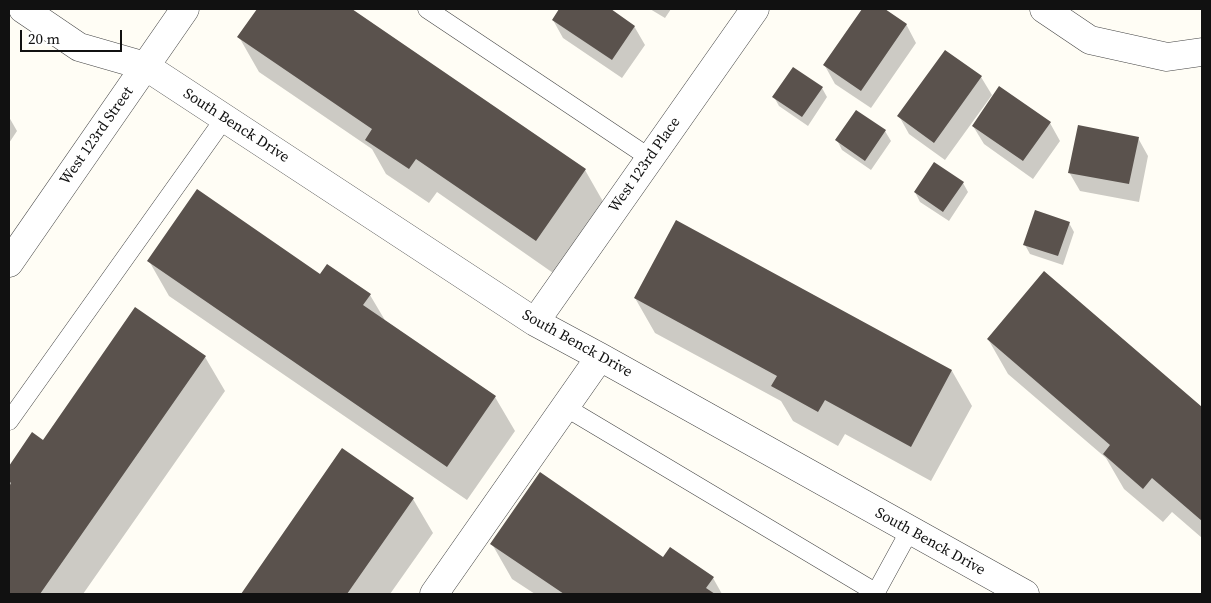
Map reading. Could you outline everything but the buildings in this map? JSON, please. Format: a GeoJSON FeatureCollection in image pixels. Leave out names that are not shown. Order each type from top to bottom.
{"type":"FeatureCollection","features":[{"type":"Feature","properties":{"kind":"street","name":"South Benck Drive"},"geometry":{"type":"LineString","coordinates":[[23,9],[79,47],[145,66],[535,322],[1025,594]]}},
{"type":"Feature","properties":{"kind":"street","name":"West 123rd Street"},"geometry":{"type":"LineString","coordinates":[[9,263],[185,9]]}},
{"type":"Feature","properties":{"kind":"street","name":"West 123rd Place"},"geometry":{"type":"LineString","coordinates":[[535,322],[755,9]]}},
{"type":"Feature","properties":{"kind":"street"},"geometry":{"type":"LineString","coordinates":[[1044,9],[1090,40],[1167,57],[1202,52]]}},
{"type":"Feature","properties":{"kind":"street"},"geometry":{"type":"LineString","coordinates":[[434,594],[600,357]]}},
{"type":"Feature","properties":{"kind":"lane"},"geometry":{"type":"LineString","coordinates":[[428,9],[650,158]]}},
{"type":"Feature","properties":{"kind":"lane"},"geometry":{"type":"LineString","coordinates":[[9,421],[224,119]]}},
{"type":"Feature","properties":{"kind":"lane"},"geometry":{"type":"LineString","coordinates":[[565,407],[875,593],[910,530]]}}]}
